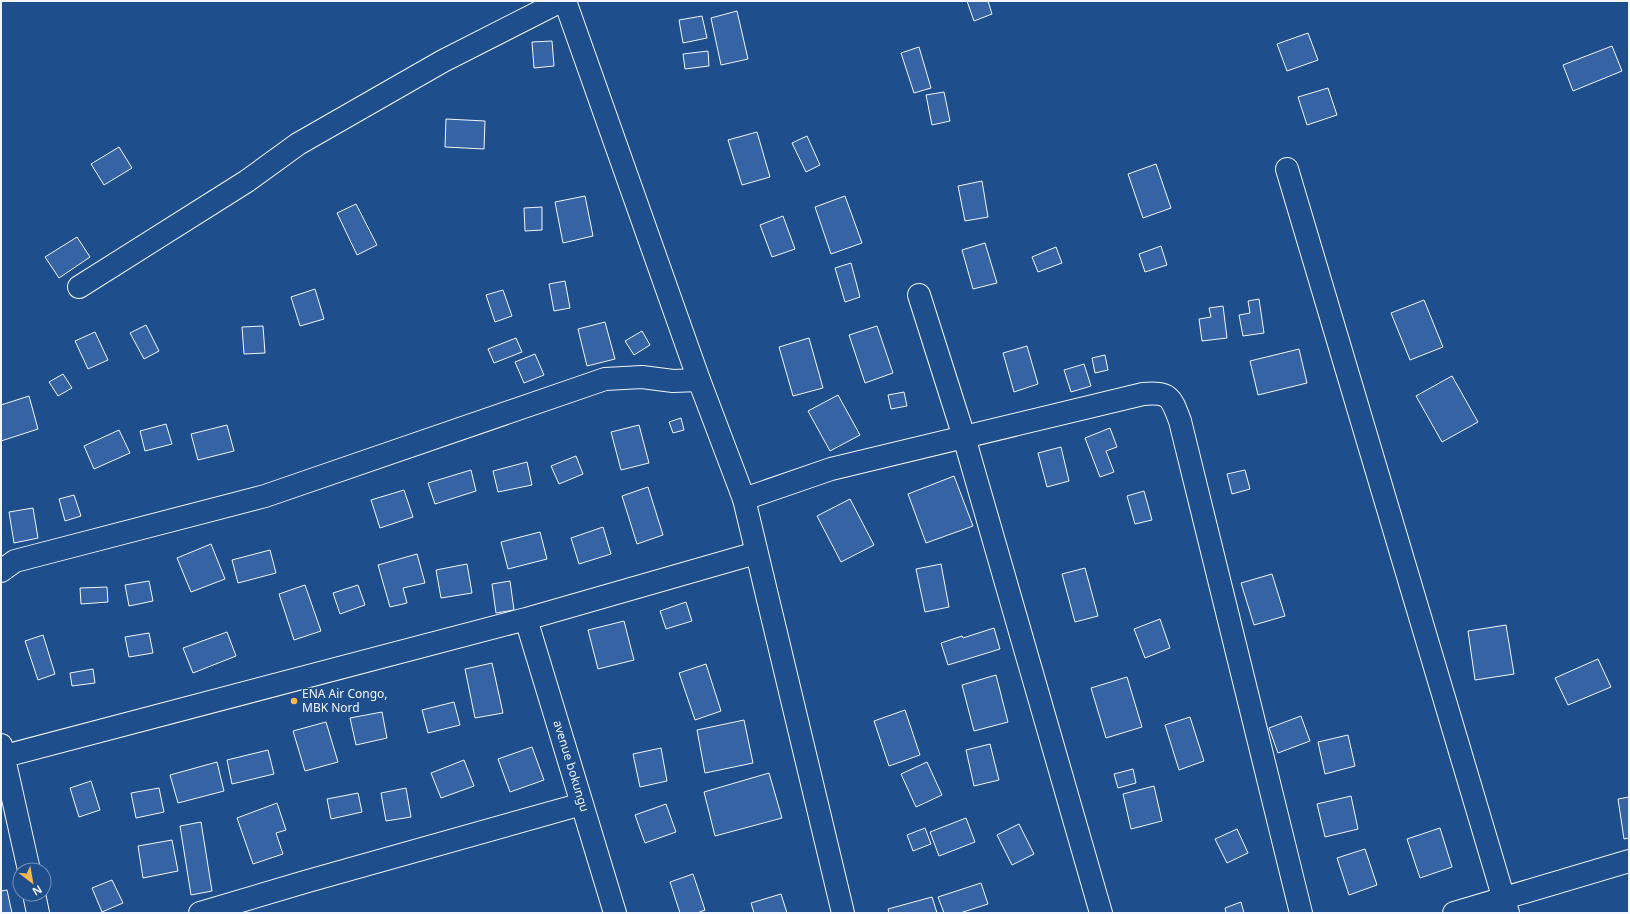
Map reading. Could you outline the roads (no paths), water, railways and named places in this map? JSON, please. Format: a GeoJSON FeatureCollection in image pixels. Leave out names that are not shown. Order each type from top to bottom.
{"type":"FeatureCollection","features":[{"type":"Feature","properties":{"kind":"street"},"geometry":{"type":"LineString","coordinates":[[79,287],[247,181],[298,144],[443,61],[561,1]]}},
{"type":"Feature","properties":{"kind":"street"},"geometry":{"type":"LineString","coordinates":[[565,1],[744,499],[843,913]]}},
{"type":"Feature","properties":{"kind":"street"},"geometry":{"type":"LineString","coordinates":[[1287,169],[1506,906]]}},
{"type":"Feature","properties":{"kind":"street"},"geometry":{"type":"LineString","coordinates":[[919,295],[964,437],[1101,913]]}},
{"type":"Feature","properties":{"kind":"street"},"geometry":{"type":"LineString","coordinates":[[1,571],[15,561],[265,496],[605,379],[642,377],[673,381],[700,380]]}},
{"type":"Feature","properties":{"kind":"street"},"geometry":{"type":"LineString","coordinates":[[744,499],[831,469],[1143,394],[1160,393],[1173,401],[1180,421],[1301,913]]}},
{"type":"Feature","properties":{"kind":"street"},"geometry":{"type":"LineString","coordinates":[[27,862],[2,753],[526,619],[756,553]]}},
{"type":"Feature","properties":{"kind":"street","name":"avenue bokungu"},"geometry":{"type":"LineString","coordinates":[[526,619],[615,913]]}},
{"type":"Feature","properties":{"kind":"street"},"geometry":{"type":"LineString","coordinates":[[200,913],[308,880],[582,804]]}},
{"type":"Feature","properties":{"kind":"street"},"geometry":{"type":"LineString","coordinates":[[1454,913],[1506,906],[1629,861]]}},
{"type":"Feature","properties":{"kind":"street"},"geometry":{"type":"LineString","coordinates":[[36,902],[38,913]]}},
{"type":"Feature","properties":{"kind":"place","name":"ENA Air Congo, MBK Nord"},"geometry":{"type":"Point","coordinates":[294,701]}}]}
